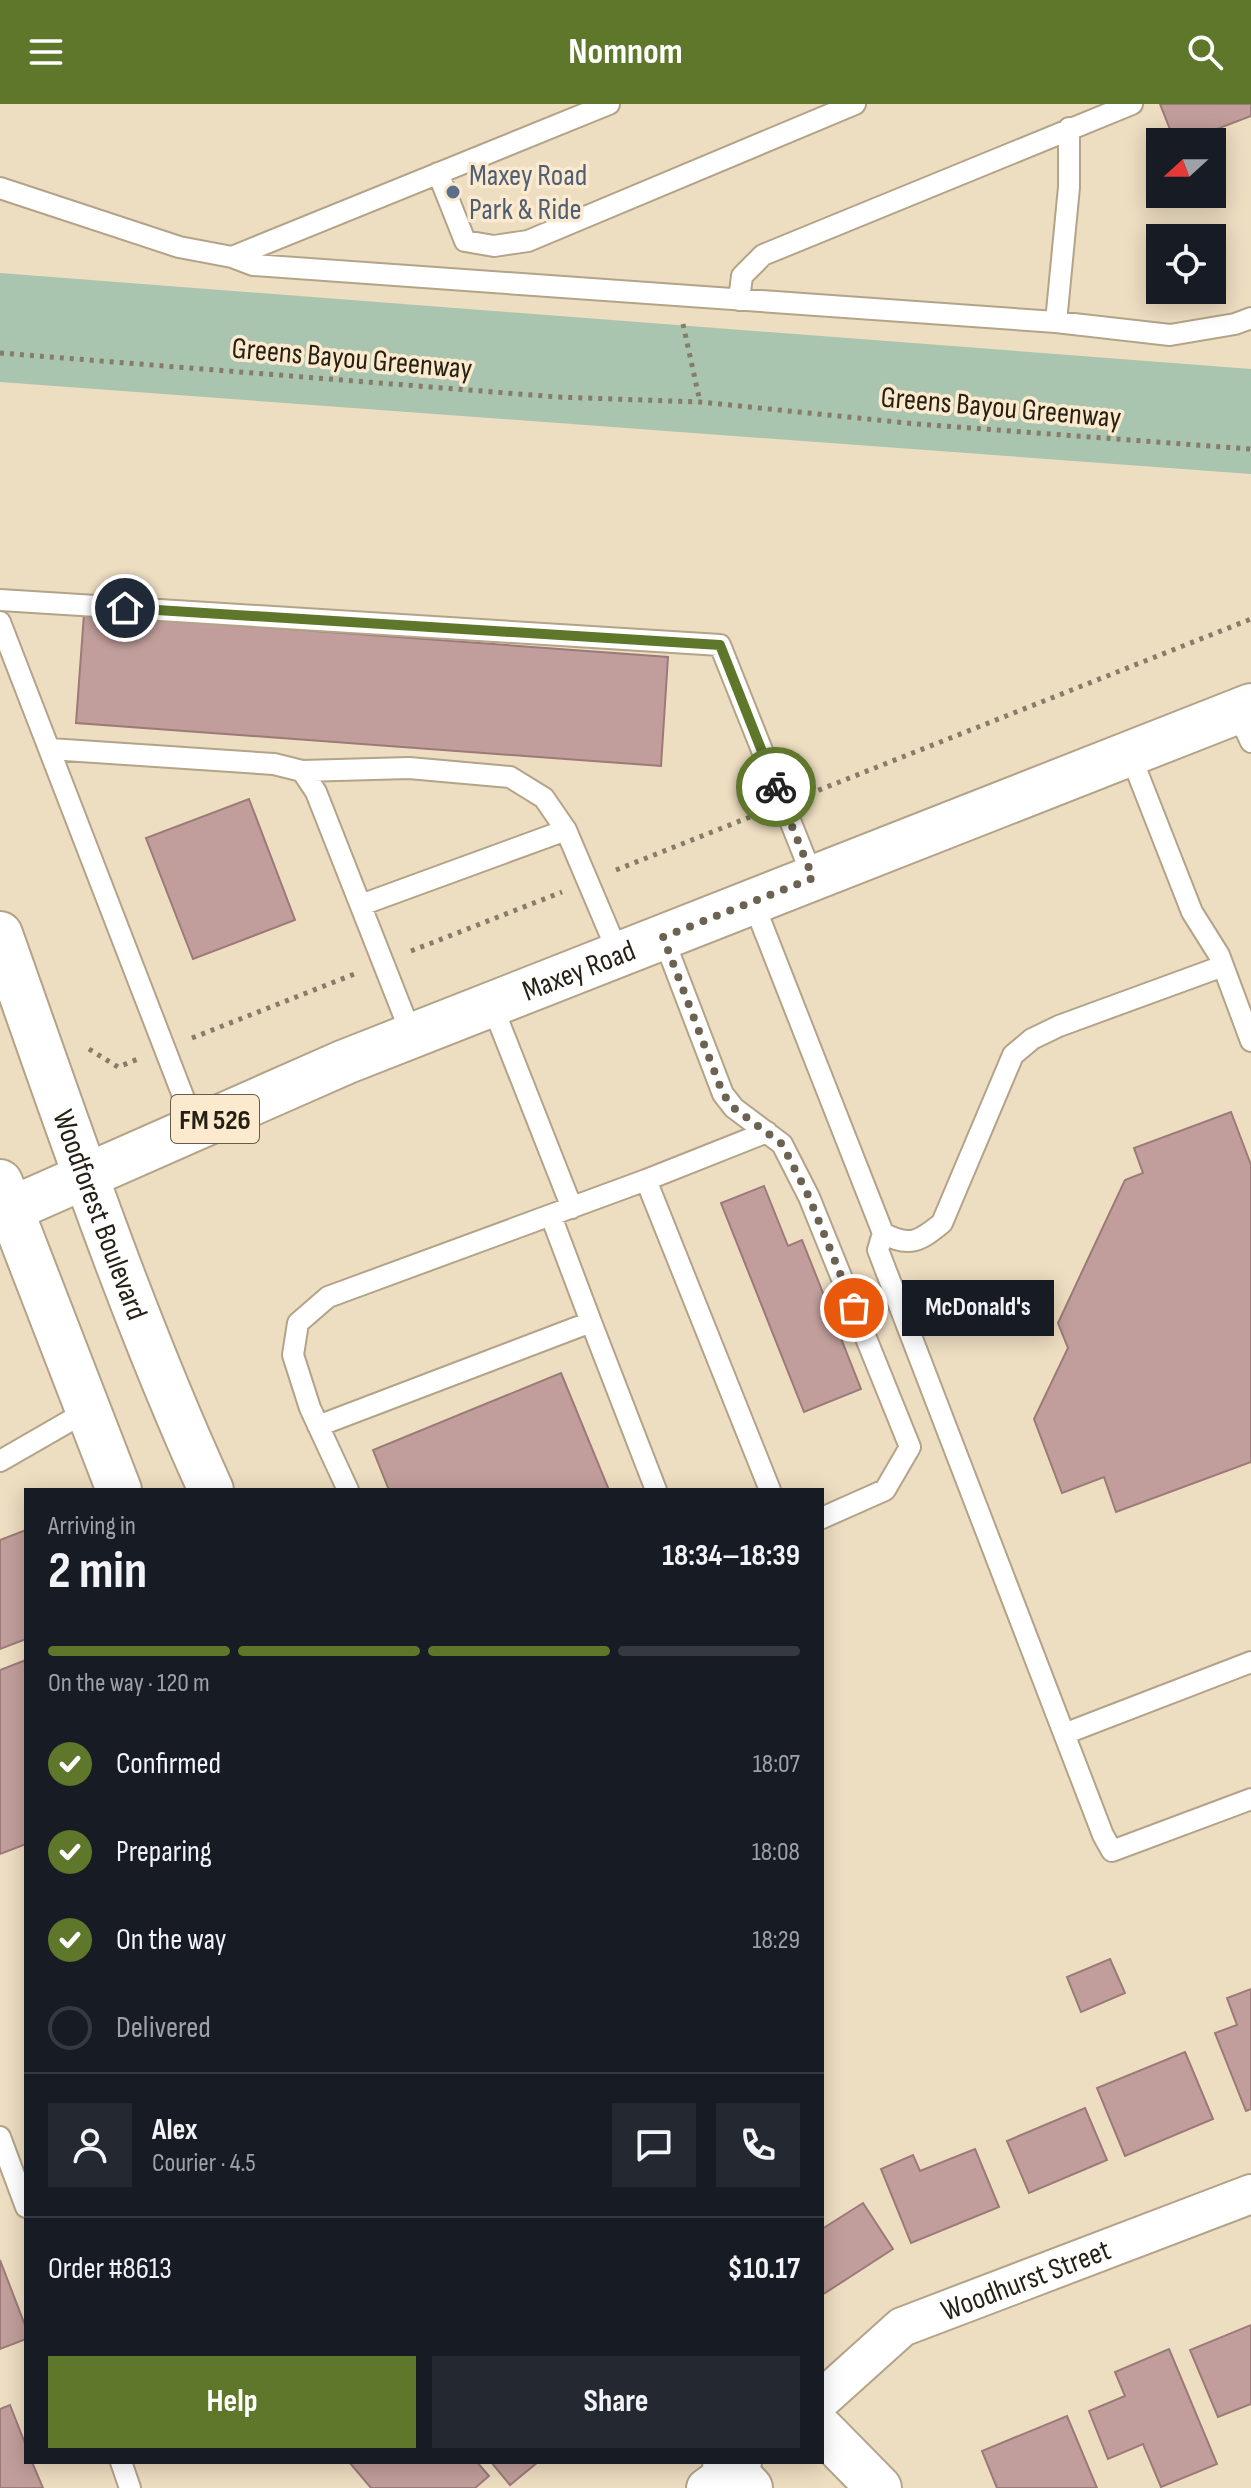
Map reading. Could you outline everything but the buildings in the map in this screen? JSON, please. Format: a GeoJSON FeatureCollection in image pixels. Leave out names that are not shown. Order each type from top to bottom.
{"type":"FeatureCollection","features":[{"type":"Feature","properties":{"kind":"main road","name":"Maxey Road"},"geometry":{"type":"LineString","coordinates":[[4,1202],[85,1175],[412,1036],[1130,754],[1246,720]]}},
{"type":"Feature","properties":{"kind":"main road","name":"Woodforest Boulevard"},"geometry":{"type":"LineString","coordinates":[[0,934],[85,1175],[185,1432],[210,1488]]}},
{"type":"Feature","properties":{"kind":"main road"},"geometry":{"type":"LineString","coordinates":[[4,1202],[118,1488]]}},
{"type":"Feature","properties":{"kind":"main road"},"geometry":{"type":"LineString","coordinates":[[824,2432],[879,2488]]}},
{"type":"Feature","properties":{"kind":"street","name":"Woodhurst Street"},"geometry":{"type":"LineString","coordinates":[[824,2397],[902,2327],[1251,2194]]}},
{"type":"Feature","properties":{"kind":"lane"},"geometry":{"type":"LineString","coordinates":[[232,257],[609,104]]}},
{"type":"Feature","properties":{"kind":"lane"},"geometry":{"type":"LineString","coordinates":[[438,173],[465,241],[494,246],[528,241],[855,104]]}},
{"type":"Feature","properties":{"kind":"lane"},"geometry":{"type":"LineString","coordinates":[[739,300],[742,276],[763,255],[1132,104]]}},
{"type":"Feature","properties":{"kind":"lane"},"geometry":{"type":"LineString","coordinates":[[1056,322],[1069,187],[1069,128]]}},
{"type":"Feature","properties":{"kind":"lane"},"geometry":{"type":"LineString","coordinates":[[0,188],[179,247],[232,257],[253,265],[1056,322],[1170,335],[1235,324],[1251,318]]}},
{"type":"Feature","properties":{"kind":"lane"},"geometry":{"type":"LineString","coordinates":[[0,600],[720,645],[813,878]]}},
{"type":"Feature","properties":{"kind":"lane"},"geometry":{"type":"LineString","coordinates":[[0,622],[195,1127]]}},
{"type":"Feature","properties":{"kind":"lane"},"geometry":{"type":"LineString","coordinates":[[50,749],[274,764],[302,771],[409,768],[510,777],[544,798],[566,830],[619,955]]}},
{"type":"Feature","properties":{"kind":"lane"},"geometry":{"type":"LineString","coordinates":[[1130,754],[1192,912],[1223,966],[1251,1041]]}},
{"type":"Feature","properties":{"kind":"lane"},"geometry":{"type":"LineString","coordinates":[[302,771],[316,792],[412,1036]]}},
{"type":"Feature","properties":{"kind":"lane"},"geometry":{"type":"LineString","coordinates":[[361,905],[566,830]]}},
{"type":"Feature","properties":{"kind":"lane"},"geometry":{"type":"LineString","coordinates":[[753,902],[883,1233],[878,1250],[1103,1835],[1112,1851],[1251,1799]]}},
{"type":"Feature","properties":{"kind":"lane"},"geometry":{"type":"LineString","coordinates":[[663,937],[723,1094],[734,1108],[782,1144],[809,1197],[910,1447],[885,1490],[824,1517]]}},
{"type":"Feature","properties":{"kind":"lane"},"geometry":{"type":"LineString","coordinates":[[883,1233],[895,1240],[908,1242],[924,1237],[942,1223],[1013,1055],[1032,1039],[1059,1026],[1223,966]]}},
{"type":"Feature","properties":{"kind":"lane"},"geometry":{"type":"LineString","coordinates":[[492,1005],[572,1208]]}},
{"type":"Feature","properties":{"kind":"lane"},"geometry":{"type":"LineString","coordinates":[[347,1488],[318,1426],[293,1355],[298,1323],[328,1297],[551,1216],[767,1132]]}},
{"type":"Feature","properties":{"kind":"lane"},"geometry":{"type":"LineString","coordinates":[[646,1180],[769,1488]]}},
{"type":"Feature","properties":{"kind":"lane"},"geometry":{"type":"LineString","coordinates":[[551,1216],[655,1488]]}},
{"type":"Feature","properties":{"kind":"lane"},"geometry":{"type":"LineString","coordinates":[[318,1426],[591,1322]]}},
{"type":"Feature","properties":{"kind":"lane"},"geometry":{"type":"LineString","coordinates":[[0,1461],[87,1411]]}},
{"type":"Feature","properties":{"kind":"lane"},"geometry":{"type":"LineString","coordinates":[[1064,1734],[1251,1662]]}},
{"type":"Feature","properties":{"kind":"lane"},"geometry":{"type":"LineString","coordinates":[[0,2137],[24,2202]]}},
{"type":"Feature","properties":{"kind":"lane"},"geometry":{"type":"LineString","coordinates":[[122,2464],[130,2488]]}},
{"type":"Feature","properties":{"kind":"path"},"geometry":{"type":"LineString","coordinates":[[682,318],[700,402]]}},
{"type":"Feature","properties":{"kind":"path","name":"Greens Bayou Greenway"},"geometry":{"type":"LineString","coordinates":[[0,353],[557,397],[700,402],[917,424],[1251,449]]}},
{"type":"Feature","properties":{"kind":"path"},"geometry":{"type":"LineString","coordinates":[[89,1049],[118,1067],[1251,619]]}},
{"type":"Feature","properties":{"kind":"green space"},"geometry":{"type":"Polygon","coordinates":[[[0,273],[1251,369],[1251,474],[0,382],[0,273]]]}},
{"type":"Feature","properties":{"kind":"way so far"},"geometry":{"type":"LineString","coordinates":[[776,787],[813,878],[663,937],[723,1094],[734,1108],[782,1144],[809,1197],[854,1308]]}},
{"type":"Feature","properties":{"kind":"place","name":"Maxey Road Park & Ride"},"geometry":{"type":"Point","coordinates":[453,192]}},
{"type":"Feature","properties":{"kind":"place","name":"McDonald's"},"geometry":{"type":"Point","coordinates":[854,1308]}},
{"type":"Feature","properties":{"kind":"route"},"geometry":{"type":"LineString","coordinates":[[125,608],[720,645],[776,787]]}}]}
